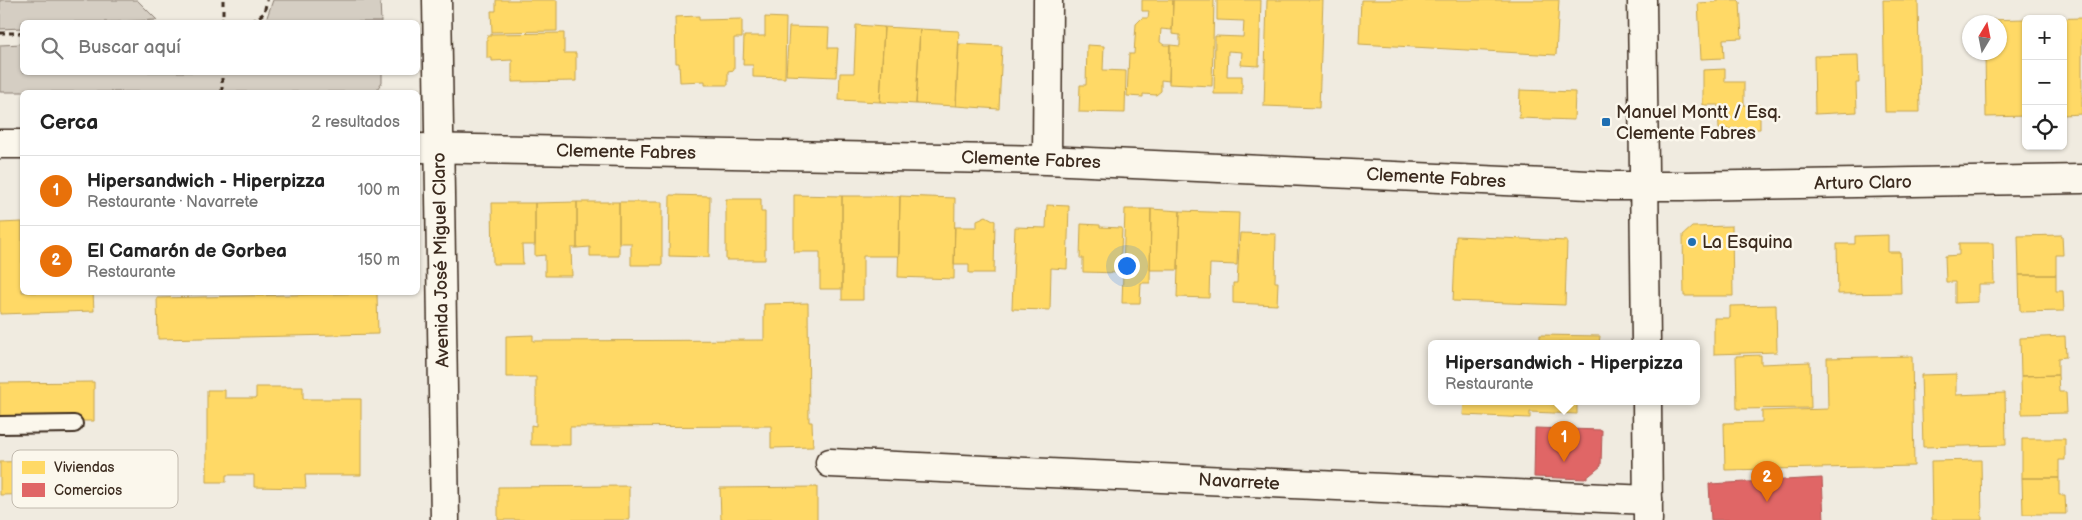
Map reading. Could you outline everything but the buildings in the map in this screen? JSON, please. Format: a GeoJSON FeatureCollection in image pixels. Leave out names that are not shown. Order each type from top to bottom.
{"type":"FeatureCollection","features":[{"type":"Feature","properties":{"kind":"street","name":"Avenida José Miguel Claro"},"geometry":{"type":"LineString","coordinates":[[437,0],[428,148],[445,520]]}},
{"type":"Feature","properties":{"kind":"street"},"geometry":{"type":"LineString","coordinates":[[1047,160],[1048,0]]}},
{"type":"Feature","properties":{"kind":"street"},"geometry":{"type":"LineString","coordinates":[[1642,0],[1646,340]]}},
{"type":"Feature","properties":{"kind":"street"},"geometry":{"type":"LineString","coordinates":[[0,144],[20,144]]}},
{"type":"Feature","properties":{"kind":"street","name":"Clemente Fabres"},"geometry":{"type":"LineString","coordinates":[[428,148],[1047,160],[1644,186]]}},
{"type":"Feature","properties":{"kind":"street","name":"Arturo Claro"},"geometry":{"type":"LineString","coordinates":[[1644,186],[2082,179]]}},
{"type":"Feature","properties":{"kind":"street"},"geometry":{"type":"LineString","coordinates":[[1647,405],[1648,510]]}},
{"type":"Feature","properties":{"kind":"street","name":"Navarrete"},"geometry":{"type":"LineString","coordinates":[[830,463],[1648,510]]}},
{"type":"Feature","properties":{"kind":"lane"},"geometry":{"type":"LineString","coordinates":[[0,425],[74,424]]}},
{"type":"Feature","properties":{"kind":"path"},"geometry":{"type":"LineString","coordinates":[[223,0],[224,20]]}},
{"type":"Feature","properties":{"kind":"path"},"geometry":{"type":"LineString","coordinates":[[255,20],[264,14],[267,0]]}},
{"type":"Feature","properties":{"kind":"path"},"geometry":{"type":"LineString","coordinates":[[0,33],[20,33]]}},
{"type":"Feature","properties":{"kind":"path"},"geometry":{"type":"LineString","coordinates":[[222,75],[222,90]]}},
{"type":"Feature","properties":{"kind":"shaded area"},"geometry":{"type":"Polygon","coordinates":[[[0,0],[137,0],[157,20],[20,20],[20,28],[0,29],[0,0]]]}},
{"type":"Feature","properties":{"kind":"shaded area"},"geometry":{"type":"Polygon","coordinates":[[[273,0],[380,0],[381,20],[266,20],[273,0]]]}},
{"type":"Feature","properties":{"kind":"shaded area"},"geometry":{"type":"Polygon","coordinates":[[[20,44],[20,75],[382,75],[382,82],[376,90],[20,90],[20,92],[0,92],[0,45],[20,44]]]}},
{"type":"Feature","properties":{"kind":"place","name":"Manuel Montt / Esq. Clemente Fabres"},"geometry":{"type":"Point","coordinates":[1606,122]}},
{"type":"Feature","properties":{"kind":"place","name":"La Esquina"},"geometry":{"type":"Point","coordinates":[1692,242]}},
{"type":"Feature","properties":{"kind":"place","name":"Hipersandwich - Hiperpizza"},"geometry":{"type":"Point","coordinates":[1564,462]}},
{"type":"Feature","properties":{"kind":"place","name":"El Camarón de Gorbea"},"geometry":{"type":"Point","coordinates":[1767,502]}}]}
